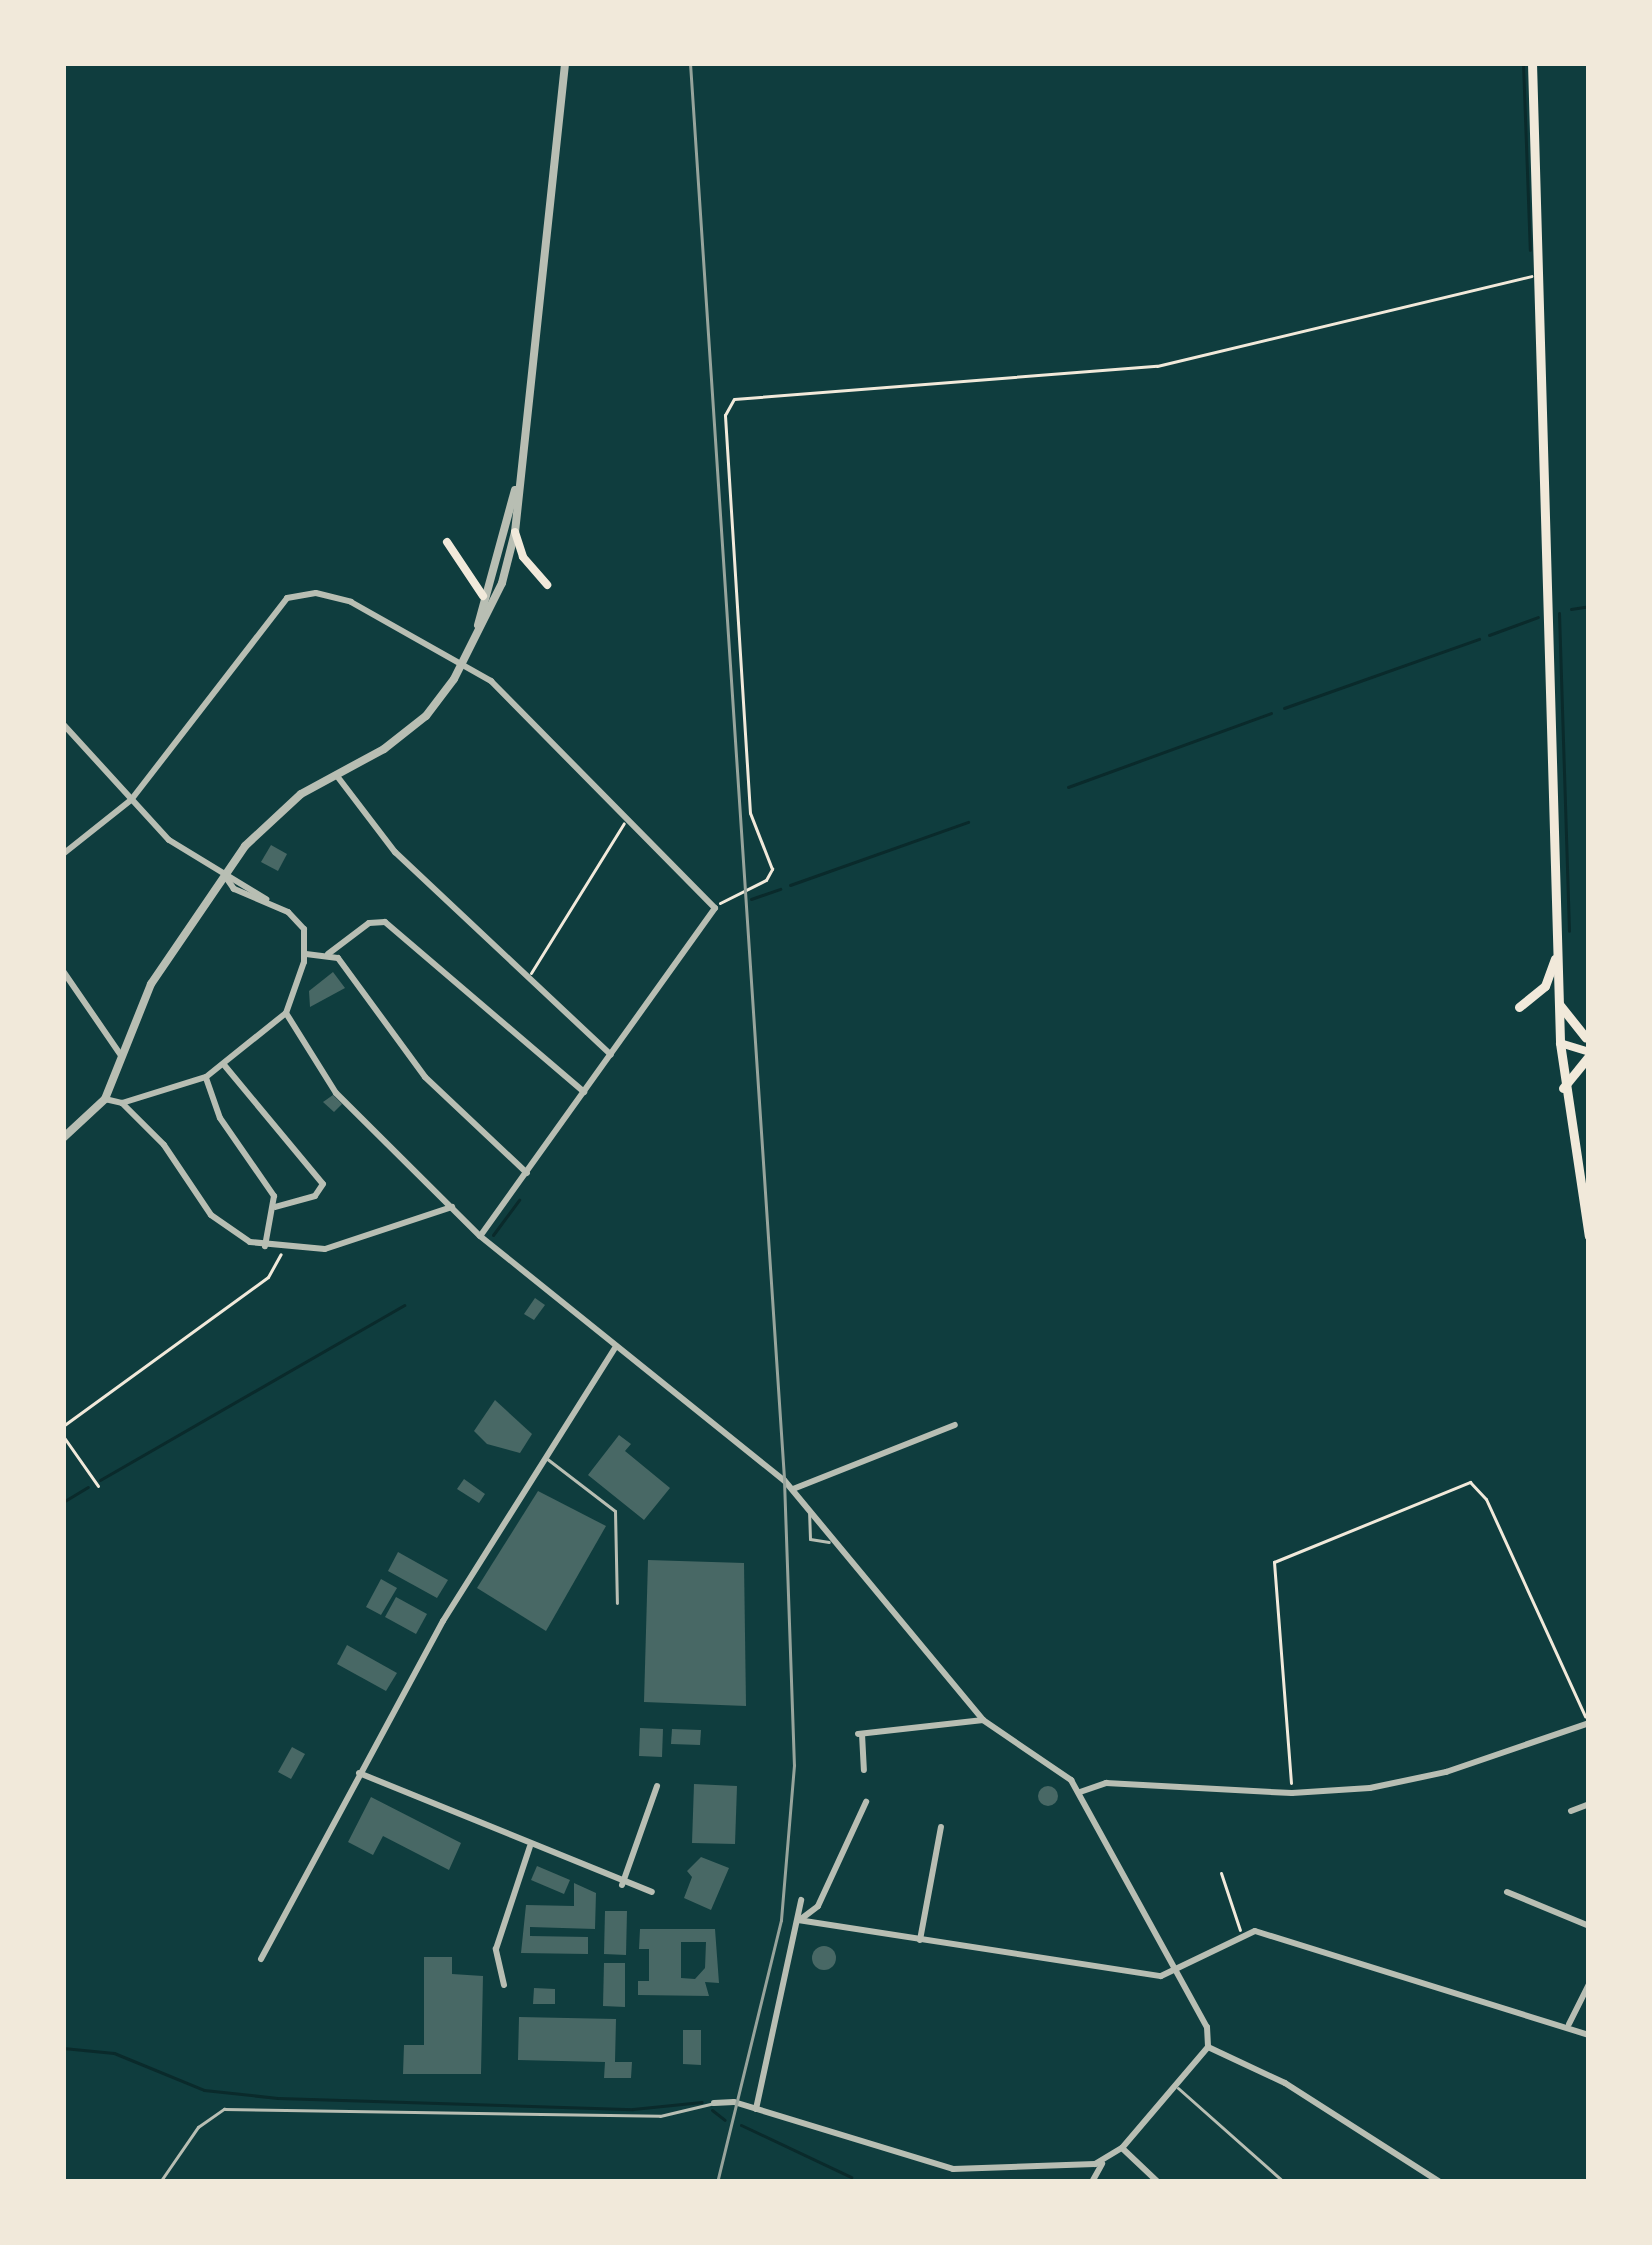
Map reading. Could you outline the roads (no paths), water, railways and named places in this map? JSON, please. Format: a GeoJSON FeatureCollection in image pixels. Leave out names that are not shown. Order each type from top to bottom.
{"type":"FeatureCollection","features":[{"type":"Feature","properties":{"kind":"main road"},"geometry":{"type":"LineString","coordinates":[[1532,63],[1559,1027],[1563,1088],[1589,1236]]}},
{"type":"Feature","properties":{"kind":"main road"},"geometry":{"type":"LineString","coordinates":[[515,532],[523,557],[547,585]]}},
{"type":"Feature","properties":{"kind":"main road"},"geometry":{"type":"LineString","coordinates":[[447,542],[482,596]]}},
{"type":"Feature","properties":{"kind":"main road"},"geometry":{"type":"LineString","coordinates":[[1519,1006],[1545,986],[1557,954]]}},
{"type":"Feature","properties":{"kind":"main road"},"geometry":{"type":"LineString","coordinates":[[1558,1004],[1588,1039]]}},
{"type":"Feature","properties":{"kind":"main road"},"geometry":{"type":"LineString","coordinates":[[1559,1027],[1588,1039]]}},
{"type":"Feature","properties":{"kind":"main road"},"geometry":{"type":"LineString","coordinates":[[1560,1043],[1589,1054],[1563,1088]]}},
{"type":"Feature","properties":{"kind":"street"},"geometry":{"type":"LineString","coordinates":[[63,1138],[105,1099],[156,976],[225,876],[276,813],[410,730],[463,663],[515,532],[565,63]]}},
{"type":"Feature","properties":{"kind":"street"},"geometry":{"type":"LineString","coordinates":[[478,630],[482,596],[518,483]]}},
{"type":"Feature","properties":{"kind":"street"},"geometry":{"type":"LineString","coordinates":[[63,854],[131,800],[291,596],[343,599],[463,663],[627,816],[715,908],[480,1236]]}},
{"type":"Feature","properties":{"kind":"street"},"geometry":{"type":"LineString","coordinates":[[63,724],[177,847],[225,876],[234,889],[269,902],[302,925],[306,954],[286,1013],[224,1066],[206,1077],[122,1103],[105,1099]]}},
{"type":"Feature","properties":{"kind":"street"},"geometry":{"type":"LineString","coordinates":[[336,775],[395,851],[611,1055]]}},
{"type":"Feature","properties":{"kind":"street"},"geometry":{"type":"LineString","coordinates":[[306,954],[328,954],[369,922],[385,922],[584,1092]]}},
{"type":"Feature","properties":{"kind":"street"},"geometry":{"type":"LineString","coordinates":[[328,954],[425,1077],[527,1173]]}},
{"type":"Feature","properties":{"kind":"street"},"geometry":{"type":"LineString","coordinates":[[63,971],[123,1059]]}},
{"type":"Feature","properties":{"kind":"street"},"geometry":{"type":"LineString","coordinates":[[286,1013],[336,1093],[480,1236],[793,1489],[983,1720],[1060,1769],[1079,1792],[1208,2027],[1208,2047],[1122,2147],[1103,2162],[1092,2182]]}},
{"type":"Feature","properties":{"kind":"street"},"geometry":{"type":"LineString","coordinates":[[224,1066],[323,1184],[304,1201],[275,1207]]}},
{"type":"Feature","properties":{"kind":"street"},"geometry":{"type":"LineString","coordinates":[[206,1077],[217,1112],[275,1207],[265,1246]]}},
{"type":"Feature","properties":{"kind":"street"},"geometry":{"type":"LineString","coordinates":[[122,1103],[164,1145],[217,1222],[265,1246],[282,1250],[351,1245],[452,1207]]}},
{"type":"Feature","properties":{"kind":"street"},"geometry":{"type":"LineString","coordinates":[[261,1959],[359,1773],[544,1456],[616,1346]]}},
{"type":"Feature","properties":{"kind":"street"},"geometry":{"type":"LineString","coordinates":[[793,1489],[955,1425]]}},
{"type":"Feature","properties":{"kind":"street"},"geometry":{"type":"LineString","coordinates":[[864,1770],[860,1734],[983,1720]]}},
{"type":"Feature","properties":{"kind":"street"},"geometry":{"type":"LineString","coordinates":[[1079,1792],[1106,1784],[1292,1793],[1418,1779],[1589,1724]]}},
{"type":"Feature","properties":{"kind":"street"},"geometry":{"type":"LineString","coordinates":[[359,1773],[622,1885],[652,1892]]}},
{"type":"Feature","properties":{"kind":"street"},"geometry":{"type":"LineString","coordinates":[[622,1885],[657,1786]]}},
{"type":"Feature","properties":{"kind":"street"},"geometry":{"type":"LineString","coordinates":[[798,1920],[818,1906],[866,1802]]}},
{"type":"Feature","properties":{"kind":"street"},"geometry":{"type":"LineString","coordinates":[[1571,1810],[1589,1804]]}},
{"type":"Feature","properties":{"kind":"street"},"geometry":{"type":"LineString","coordinates":[[920,1940],[940,1826]]}},
{"type":"Feature","properties":{"kind":"street"},"geometry":{"type":"LineString","coordinates":[[504,1985],[496,1949],[530,1846]]}},
{"type":"Feature","properties":{"kind":"street"},"geometry":{"type":"LineString","coordinates":[[1507,1892],[1589,1926]]}},
{"type":"Feature","properties":{"kind":"street"},"geometry":{"type":"LineString","coordinates":[[756,2109],[801,1900]]}},
{"type":"Feature","properties":{"kind":"street"},"geometry":{"type":"LineString","coordinates":[[798,1920],[1152,1975],[1174,1972],[1240,1932],[1569,2024],[1589,2035]]}},
{"type":"Feature","properties":{"kind":"street"},"geometry":{"type":"LineString","coordinates":[[1569,2024],[1589,1984]]}},
{"type":"Feature","properties":{"kind":"street"},"geometry":{"type":"LineString","coordinates":[[1208,2047],[1285,2083],[1440,2182]]}},
{"type":"Feature","properties":{"kind":"street"},"geometry":{"type":"LineString","coordinates":[[714,2103],[756,2109],[953,2169],[1103,2162]]}},
{"type":"Feature","properties":{"kind":"street"},"geometry":{"type":"LineString","coordinates":[[1122,2147],[1158,2182]]}},
{"type":"Feature","properties":{"kind":"lane"},"geometry":{"type":"LineString","coordinates":[[544,1456],[616,1511],[616,1603]]}},
{"type":"Feature","properties":{"kind":"lane"},"geometry":{"type":"LineString","coordinates":[[810,1509],[810,1539],[833,1540]]}},
{"type":"Feature","properties":{"kind":"lane"},"geometry":{"type":"LineString","coordinates":[[1174,2084],[1284,2182]]}},
{"type":"Feature","properties":{"kind":"lane"},"geometry":{"type":"LineString","coordinates":[[160,2182],[198,2127],[224,2109],[660,2116],[714,2103]]}},
{"type":"Feature","properties":{"kind":"waterway"},"geometry":{"type":"LineString","coordinates":[[1523,63],[1530,250]]}},
{"type":"Feature","properties":{"kind":"waterway"},"geometry":{"type":"LineString","coordinates":[[1571,609],[1589,606]]}},
{"type":"Feature","properties":{"kind":"waterway"},"geometry":{"type":"LineString","coordinates":[[1559,613],[1569,931]]}},
{"type":"Feature","properties":{"kind":"waterway"},"geometry":{"type":"LineString","coordinates":[[1489,635],[1538,617]]}},
{"type":"Feature","properties":{"kind":"waterway"},"geometry":{"type":"LineString","coordinates":[[1284,708],[1479,639]]}},
{"type":"Feature","properties":{"kind":"waterway"},"geometry":{"type":"LineString","coordinates":[[1068,787],[1271,713]]}},
{"type":"Feature","properties":{"kind":"waterway"},"geometry":{"type":"LineString","coordinates":[[790,885],[968,822]]}},
{"type":"Feature","properties":{"kind":"waterway"},"geometry":{"type":"LineString","coordinates":[[751,899],[780,889]]}},
{"type":"Feature","properties":{"kind":"waterway"},"geometry":{"type":"LineString","coordinates":[[493,1235],[519,1200]]}},
{"type":"Feature","properties":{"kind":"waterway"},"geometry":{"type":"LineString","coordinates":[[100,1480],[404,1305]]}},
{"type":"Feature","properties":{"kind":"waterway"},"geometry":{"type":"LineString","coordinates":[[63,1502],[88,1487]]}},
{"type":"Feature","properties":{"kind":"waterway"},"geometry":{"type":"LineString","coordinates":[[63,2048],[114,2053],[204,2090],[278,2098],[633,2109],[702,2102]]}},
{"type":"Feature","properties":{"kind":"waterway"},"geometry":{"type":"LineString","coordinates":[[712,2110],[725,2120]]}},
{"type":"Feature","properties":{"kind":"waterway"},"geometry":{"type":"LineString","coordinates":[[741,2125],[851,2177]]}},
{"type":"Feature","properties":{"kind":"waterway"},"geometry":{"type":"LineString","coordinates":[[1025,2182],[1075,2182]]}},
{"type":"Feature","properties":{"kind":"railway"},"geometry":{"type":"LineString","coordinates":[[690,63],[784,1480],[794,1765],[781,1920],[717,2182]]}}]}
